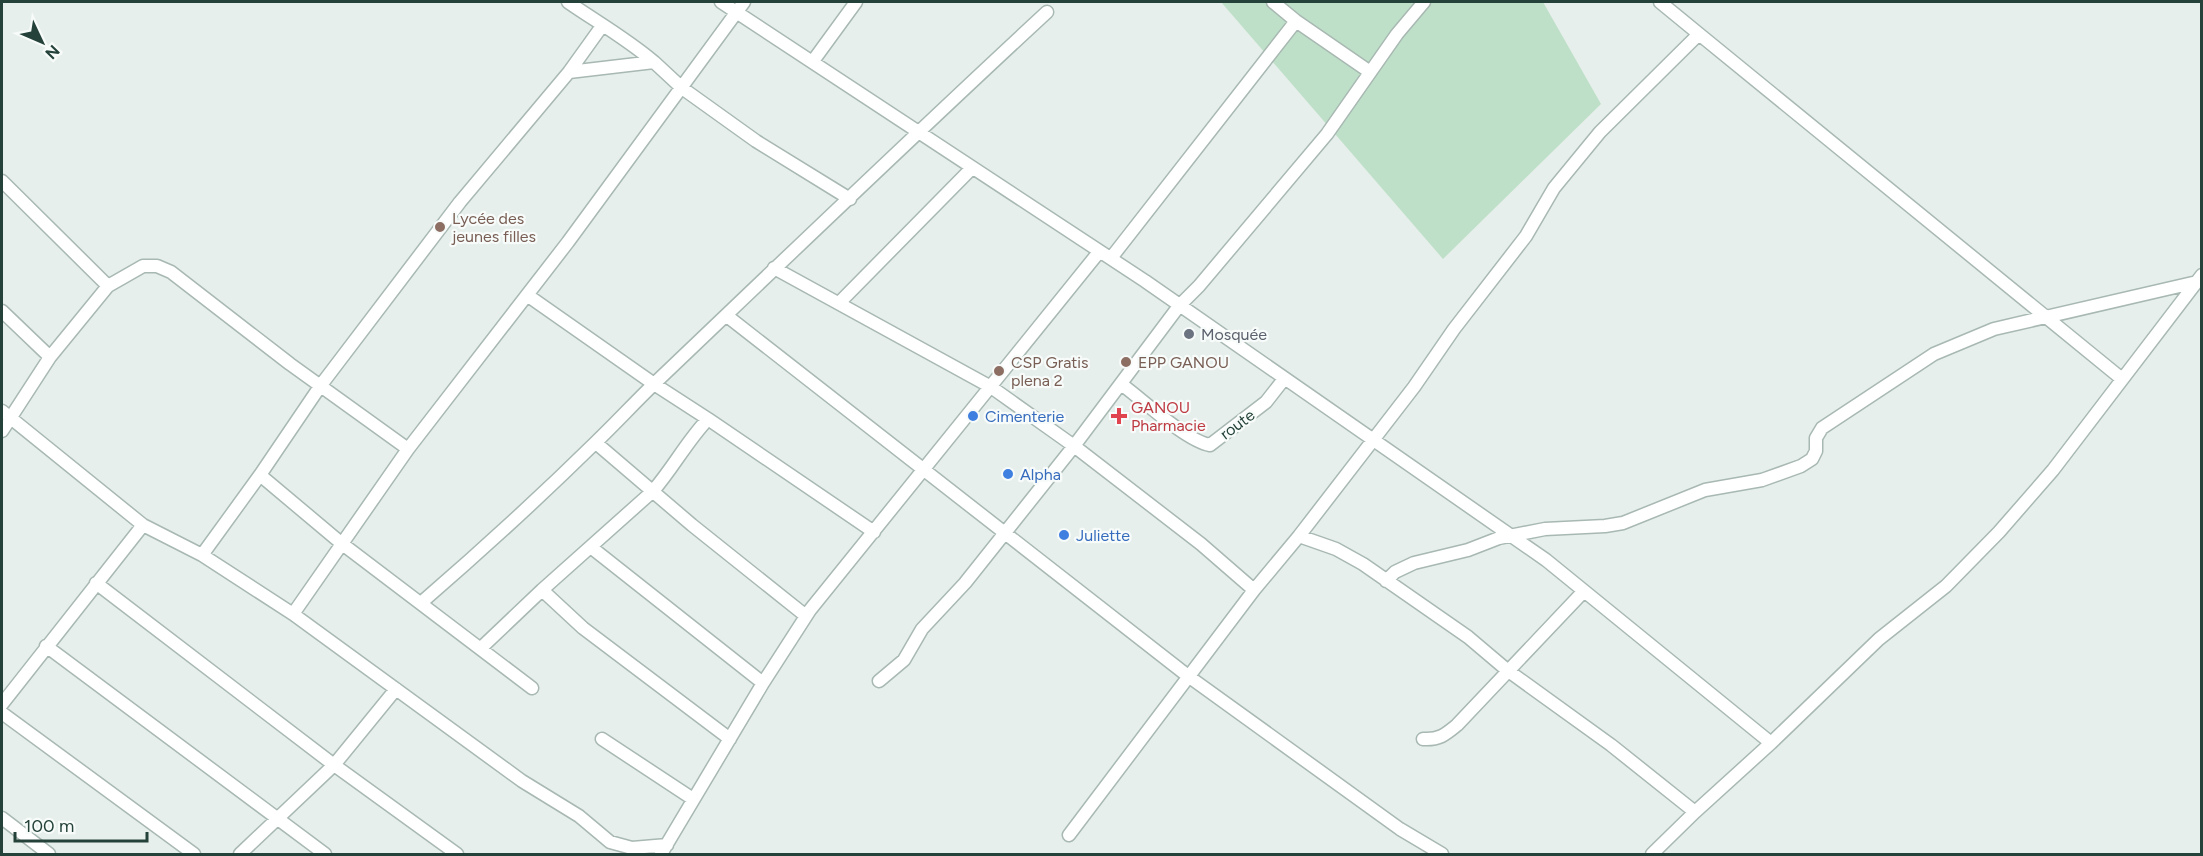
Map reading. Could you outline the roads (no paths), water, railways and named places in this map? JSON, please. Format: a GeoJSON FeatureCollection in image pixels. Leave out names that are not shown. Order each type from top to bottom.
{"type":"FeatureCollection","features":[{"type":"Feature","properties":{"kind":"street"},"geometry":{"type":"LineString","coordinates":[[568,2],[602,26],[630,41],[682,88],[756,141],[850,199]]}},
{"type":"Feature","properties":{"kind":"street"},"geometry":{"type":"LineString","coordinates":[[721,2],[1105,255],[1509,535],[1584,591],[1771,743]]}},
{"type":"Feature","properties":{"kind":"street"},"geometry":{"type":"LineString","coordinates":[[293,614],[408,449],[527,295],[744,2]]}},
{"type":"Feature","properties":{"kind":"street"},"geometry":{"type":"LineString","coordinates":[[813,62],[856,2]]}},
{"type":"Feature","properties":{"kind":"street"},"geometry":{"type":"LineString","coordinates":[[1273,2],[1296,21],[1370,72]]}},
{"type":"Feature","properties":{"kind":"street"},"geometry":{"type":"LineString","coordinates":[[879,681],[904,660],[922,629],[965,584],[1074,446],[1179,306],[1199,286],[1327,134],[1397,34],[1424,2]]}},
{"type":"Feature","properties":{"kind":"street"},"geometry":{"type":"LineString","coordinates":[[1660,2],[2122,379]]}},
{"type":"Feature","properties":{"kind":"street"},"geometry":{"type":"LineString","coordinates":[[422,602],[596,443],[774,268],[1047,12]]}},
{"type":"Feature","properties":{"kind":"street"},"geometry":{"type":"LineString","coordinates":[[6,415],[143,525],[202,555],[293,614],[522,780],[579,816],[610,842],[633,848],[664,850],[763,683],[806,616],[992,387],[1105,255],[1296,21]]}},
{"type":"Feature","properties":{"kind":"street"},"geometry":{"type":"LineString","coordinates":[[202,555],[321,385],[460,202],[569,72],[602,26]]}},
{"type":"Feature","properties":{"kind":"street"},"geometry":{"type":"LineString","coordinates":[[1069,835],[1254,590],[1299,536],[1414,387],[1460,321],[1526,236],[1540,210],[1566,173],[1617,114],[1699,34]]}},
{"type":"Feature","properties":{"kind":"street"},"geometry":{"type":"LineString","coordinates":[[569,72],[654,62]]}},
{"type":"Feature","properties":{"kind":"street"},"geometry":{"type":"LineString","coordinates":[[839,303],[972,168]]}},
{"type":"Feature","properties":{"kind":"street"},"geometry":{"type":"LineString","coordinates":[[2,181],[108,286]]}},
{"type":"Feature","properties":{"kind":"street"},"geometry":{"type":"LineString","coordinates":[[2,431],[6,415],[108,286],[143,266],[157,266],[171,272],[290,364],[408,449]]}},
{"type":"Feature","properties":{"kind":"street"},"geometry":{"type":"LineString","coordinates":[[774,268],[992,387],[1074,446],[1202,544],[1254,590]]}},
{"type":"Feature","properties":{"kind":"street"},"geometry":{"type":"LineString","coordinates":[[1386,580],[1395,572],[1414,563],[1468,550],[1509,535],[1545,529],[1623,523],[1705,490],[1762,480],[1781,474],[1812,459],[1816,451],[1816,438],[1822,428],[1934,354],[1994,329],[2200,280]]}},
{"type":"Feature","properties":{"kind":"street"},"geometry":{"type":"LineString","coordinates":[[1652,855],[1879,639],[1946,586],[1999,532],[2053,470],[2200,280]]}},
{"type":"Feature","properties":{"kind":"street"},"geometry":{"type":"LineString","coordinates":[[527,295],[654,384],[874,532]]}},
{"type":"Feature","properties":{"kind":"street"},"geometry":{"type":"LineString","coordinates":[[2,311],[50,357]]}},
{"type":"Feature","properties":{"kind":"street"},"geometry":{"type":"LineString","coordinates":[[727,316],[1188,676],[1400,829],[1442,855]]}},
{"type":"Feature","properties":{"kind":"street","name":"route"},"geometry":{"type":"LineString","coordinates":[[1125,387],[1181,430],[1204,444],[1210,445],[1266,402],[1284,379]]}},
{"type":"Feature","properties":{"kind":"street"},"geometry":{"type":"LineString","coordinates":[[481,648],[653,491],[667,475],[693,435],[708,419]]}},
{"type":"Feature","properties":{"kind":"street"},"geometry":{"type":"LineString","coordinates":[[596,443],[806,616]]}},
{"type":"Feature","properties":{"kind":"street"},"geometry":{"type":"LineString","coordinates":[[260,475],[341,543],[422,602],[532,688]]}},
{"type":"Feature","properties":{"kind":"street"},"geometry":{"type":"LineString","coordinates":[[2,704],[143,525]]}},
{"type":"Feature","properties":{"kind":"street"},"geometry":{"type":"LineString","coordinates":[[1299,536],[1336,549],[1363,564],[1468,637],[1507,670],[1611,746],[1695,812]]}},
{"type":"Feature","properties":{"kind":"street"},"geometry":{"type":"LineString","coordinates":[[592,548],[763,683]]}},
{"type":"Feature","properties":{"kind":"street"},"geometry":{"type":"LineString","coordinates":[[96,583],[334,765],[457,855]]}},
{"type":"Feature","properties":{"kind":"street"},"geometry":{"type":"LineString","coordinates":[[542,590],[583,628],[730,739]]}},
{"type":"Feature","properties":{"kind":"street"},"geometry":{"type":"LineString","coordinates":[[1424,739],[1434,740],[1443,737],[1584,591]]}},
{"type":"Feature","properties":{"kind":"street"},"geometry":{"type":"LineString","coordinates":[[46,646],[325,855]]}},
{"type":"Feature","properties":{"kind":"street"},"geometry":{"type":"LineString","coordinates":[[240,855],[334,765],[396,689]]}},
{"type":"Feature","properties":{"kind":"street"},"geometry":{"type":"LineString","coordinates":[[2,713],[194,855]]}},
{"type":"Feature","properties":{"kind":"street"},"geometry":{"type":"LineString","coordinates":[[602,739],[693,799]]}},
{"type":"Feature","properties":{"kind":"street"},"geometry":{"type":"LineString","coordinates":[[2,818],[50,855]]}},
{"type":"Feature","properties":{"kind":"place","name":"Lycée des jeunes filles"},"geometry":{"type":"Point","coordinates":[440,227]}},
{"type":"Feature","properties":{"kind":"place","name":"Mosquée"},"geometry":{"type":"Point","coordinates":[1189,334]}},
{"type":"Feature","properties":{"kind":"place","name":"EPP GANOU"},"geometry":{"type":"Point","coordinates":[1126,362]}},
{"type":"Feature","properties":{"kind":"place","name":"CSP Gratis plena 2"},"geometry":{"type":"Point","coordinates":[999,371]}},
{"type":"Feature","properties":{"kind":"place","name":"Cimenterie"},"geometry":{"type":"Point","coordinates":[973,416]}},
{"type":"Feature","properties":{"kind":"place","name":"GANOU Pharmacie"},"geometry":{"type":"Point","coordinates":[1119,416]}},
{"type":"Feature","properties":{"kind":"place","name":"Alpha"},"geometry":{"type":"Point","coordinates":[1008,474]}},
{"type":"Feature","properties":{"kind":"place","name":"Juliette"},"geometry":{"type":"Point","coordinates":[1064,535]}}]}
